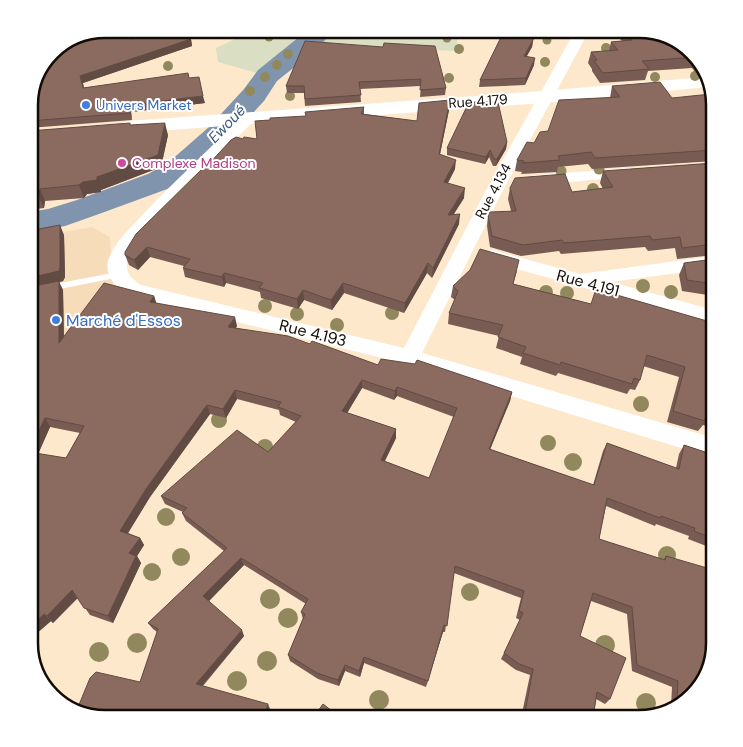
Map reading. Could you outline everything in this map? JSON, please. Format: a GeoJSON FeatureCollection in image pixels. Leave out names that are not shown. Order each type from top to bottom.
{"type":"FeatureCollection","features":[{"type":"Feature","properties":{"kind":"street","name":"Rue 4.134"},"geometry":{"type":"LineString","coordinates":[[410,357],[497,183],[543,97],[578,38]]}},
{"type":"Feature","properties":{"kind":"street","name":"Rue 4.179"},"geometry":{"type":"LineString","coordinates":[[107,129],[204,120],[543,97],[702,82]]}},
{"type":"Feature","properties":{"kind":"street"},"geometry":{"type":"LineString","coordinates":[[118,274],[118,259],[127,243],[169,197],[250,117]]}},
{"type":"Feature","properties":{"kind":"street"},"geometry":{"type":"LineString","coordinates":[[497,183],[649,172]]}},
{"type":"Feature","properties":{"kind":"street","name":"Rue 4.191"},"geometry":{"type":"LineString","coordinates":[[463,248],[706,315]]}},
{"type":"Feature","properties":{"kind":"street"},"geometry":{"type":"LineString","coordinates":[[574,280],[706,263]]}},
{"type":"Feature","properties":{"kind":"street","name":"Rue 4.193"},"geometry":{"type":"LineString","coordinates":[[118,274],[125,284],[135,290],[410,357],[706,446]]}},
{"type":"Feature","properties":{"kind":"lane"},"geometry":{"type":"LineString","coordinates":[[38,290],[118,274]]}},
{"type":"Feature","properties":{"kind":"shaded area","name":"Marché d'Essos"},"geometry":{"type":"Polygon","coordinates":[[[92,227],[110,237],[113,284],[55,356],[38,279],[38,236],[92,227]]]}},
{"type":"Feature","properties":{"kind":"green space"},"geometry":{"type":"Polygon","coordinates":[[[237,38],[458,38],[455,51],[308,44],[267,76],[218,62],[216,48],[237,38]]]}},
{"type":"Feature","properties":{"kind":"building"},"geometry":{"type":"Polygon","coordinates":[[[501,38],[533,38],[524,56],[535,58],[526,78],[480,80],[501,38]]]}},
{"type":"Feature","properties":{"kind":"building"},"geometry":{"type":"Polygon","coordinates":[[[630,38],[656,40],[668,44],[686,58],[642,61],[649,69],[603,73],[594,61],[597,60],[591,52],[618,50],[611,42],[632,40],[630,38]]]}},
{"type":"Feature","properties":{"kind":"building"},"geometry":{"type":"Polygon","coordinates":[[[91,39],[191,39],[80,76],[83,88],[188,73],[189,78],[199,77],[203,96],[129,105],[130,113],[38,120],[38,100],[44,75],[60,54],[71,46],[91,39]]]}},
{"type":"Feature","properties":{"kind":"building"},"geometry":{"type":"Polygon","coordinates":[[[305,41],[383,47],[384,43],[435,46],[446,88],[420,90],[421,79],[359,82],[361,95],[305,99],[304,86],[286,86],[305,41]]]}},
{"type":"Feature","properties":{"kind":"building"},"geometry":{"type":"Polygon","coordinates":[[[660,82],[672,98],[705,95],[706,151],[595,158],[591,152],[558,156],[560,160],[523,163],[524,161],[517,160],[527,142],[534,143],[540,132],[548,131],[559,100],[620,97],[612,86],[660,82]]]}},
{"type":"Feature","properties":{"kind":"building"},"geometry":{"type":"Polygon","coordinates":[[[450,100],[439,154],[456,160],[444,182],[465,188],[448,215],[460,214],[433,268],[428,263],[405,303],[343,283],[331,300],[303,290],[297,299],[259,288],[263,283],[224,273],[222,277],[183,268],[190,259],[147,247],[134,260],[125,255],[136,234],[206,167],[231,140],[236,137],[257,139],[255,121],[270,120],[270,118],[306,116],[305,112],[364,107],[361,114],[417,121],[419,103],[450,100]]]}},
{"type":"Feature","properties":{"kind":"building"},"geometry":{"type":"Polygon","coordinates":[[[469,102],[498,102],[507,142],[497,159],[494,159],[490,150],[486,157],[447,148],[469,102]]]}},
{"type":"Feature","properties":{"kind":"building"},"geometry":{"type":"Polygon","coordinates":[[[130,123],[130,125],[165,123],[158,155],[97,177],[97,180],[83,182],[79,185],[40,189],[38,196],[38,130],[130,123]]]}},
{"type":"Feature","properties":{"kind":"building"},"geometry":{"type":"Polygon","coordinates":[[[706,164],[706,245],[682,248],[680,237],[652,240],[650,236],[564,243],[562,240],[523,245],[492,236],[488,215],[490,212],[516,211],[510,188],[515,178],[565,174],[572,192],[613,187],[603,171],[706,164]]]}},
{"type":"Feature","properties":{"kind":"building"},"geometry":{"type":"Polygon","coordinates":[[[60,225],[59,271],[38,276],[38,229],[60,225]]]}},
{"type":"Feature","properties":{"kind":"building"},"geometry":{"type":"Polygon","coordinates":[[[480,249],[519,260],[513,284],[591,304],[596,289],[706,321],[705,421],[673,411],[685,367],[647,355],[640,380],[634,378],[632,384],[561,362],[560,365],[523,353],[526,347],[498,337],[503,325],[449,313],[458,291],[453,286],[470,270],[480,249]]]}},
{"type":"Feature","properties":{"kind":"building"},"geometry":{"type":"Polygon","coordinates":[[[706,260],[706,283],[687,280],[684,263],[706,260]]]}},
{"type":"Feature","properties":{"kind":"building"},"geometry":{"type":"Polygon","coordinates":[[[59,281],[59,343],[104,283],[154,296],[150,302],[235,317],[228,327],[288,336],[310,344],[312,341],[378,365],[381,359],[415,364],[417,360],[512,392],[489,449],[594,485],[607,443],[679,469],[684,445],[706,452],[706,536],[694,531],[695,528],[661,516],[660,518],[607,498],[599,539],[665,560],[666,556],[706,568],[705,651],[699,672],[692,683],[677,697],[678,681],[637,665],[632,607],[593,593],[580,636],[626,658],[610,699],[597,692],[594,710],[525,710],[533,669],[519,664],[504,653],[523,613],[519,611],[524,591],[455,566],[447,626],[444,625],[428,681],[364,657],[359,671],[345,665],[338,680],[317,673],[288,655],[305,614],[301,612],[308,599],[241,558],[203,596],[242,630],[196,684],[268,704],[266,710],[104,710],[79,704],[90,678],[96,672],[140,682],[158,629],[148,623],[227,548],[182,513],[187,508],[161,496],[237,430],[268,452],[301,416],[278,407],[281,402],[235,390],[223,409],[207,405],[146,489],[120,531],[140,538],[129,553],[136,556],[108,616],[84,608],[72,590],[47,616],[44,614],[38,620],[38,453],[66,458],[84,426],[45,418],[38,433],[38,285],[59,281]],[[362,380],[342,411],[396,429],[381,460],[429,478],[457,408],[397,387],[395,391],[362,380]]]}},
{"type":"Feature","properties":{"kind":"building"},"geometry":{"type":"Polygon","coordinates":[[[323,704],[331,710],[319,710],[323,704]]]}},
{"type":"Feature","properties":{"kind":"waterway","name":"Ewoué"},"geometry":{"type":"LineString","coordinates":[[38,222],[53,219],[159,181],[180,169],[219,133],[254,95],[267,76],[314,38]]}},
{"type":"Feature","properties":{"kind":"place","name":"Univers Market"},"geometry":{"type":"Point","coordinates":[86,105]}},
{"type":"Feature","properties":{"kind":"place","name":"Complexe Madison"},"geometry":{"type":"Point","coordinates":[122,163]}},
{"type":"Feature","properties":{"kind":"place","name":"Marché d'Essos"},"geometry":{"type":"Point","coordinates":[56,320]}}]}
